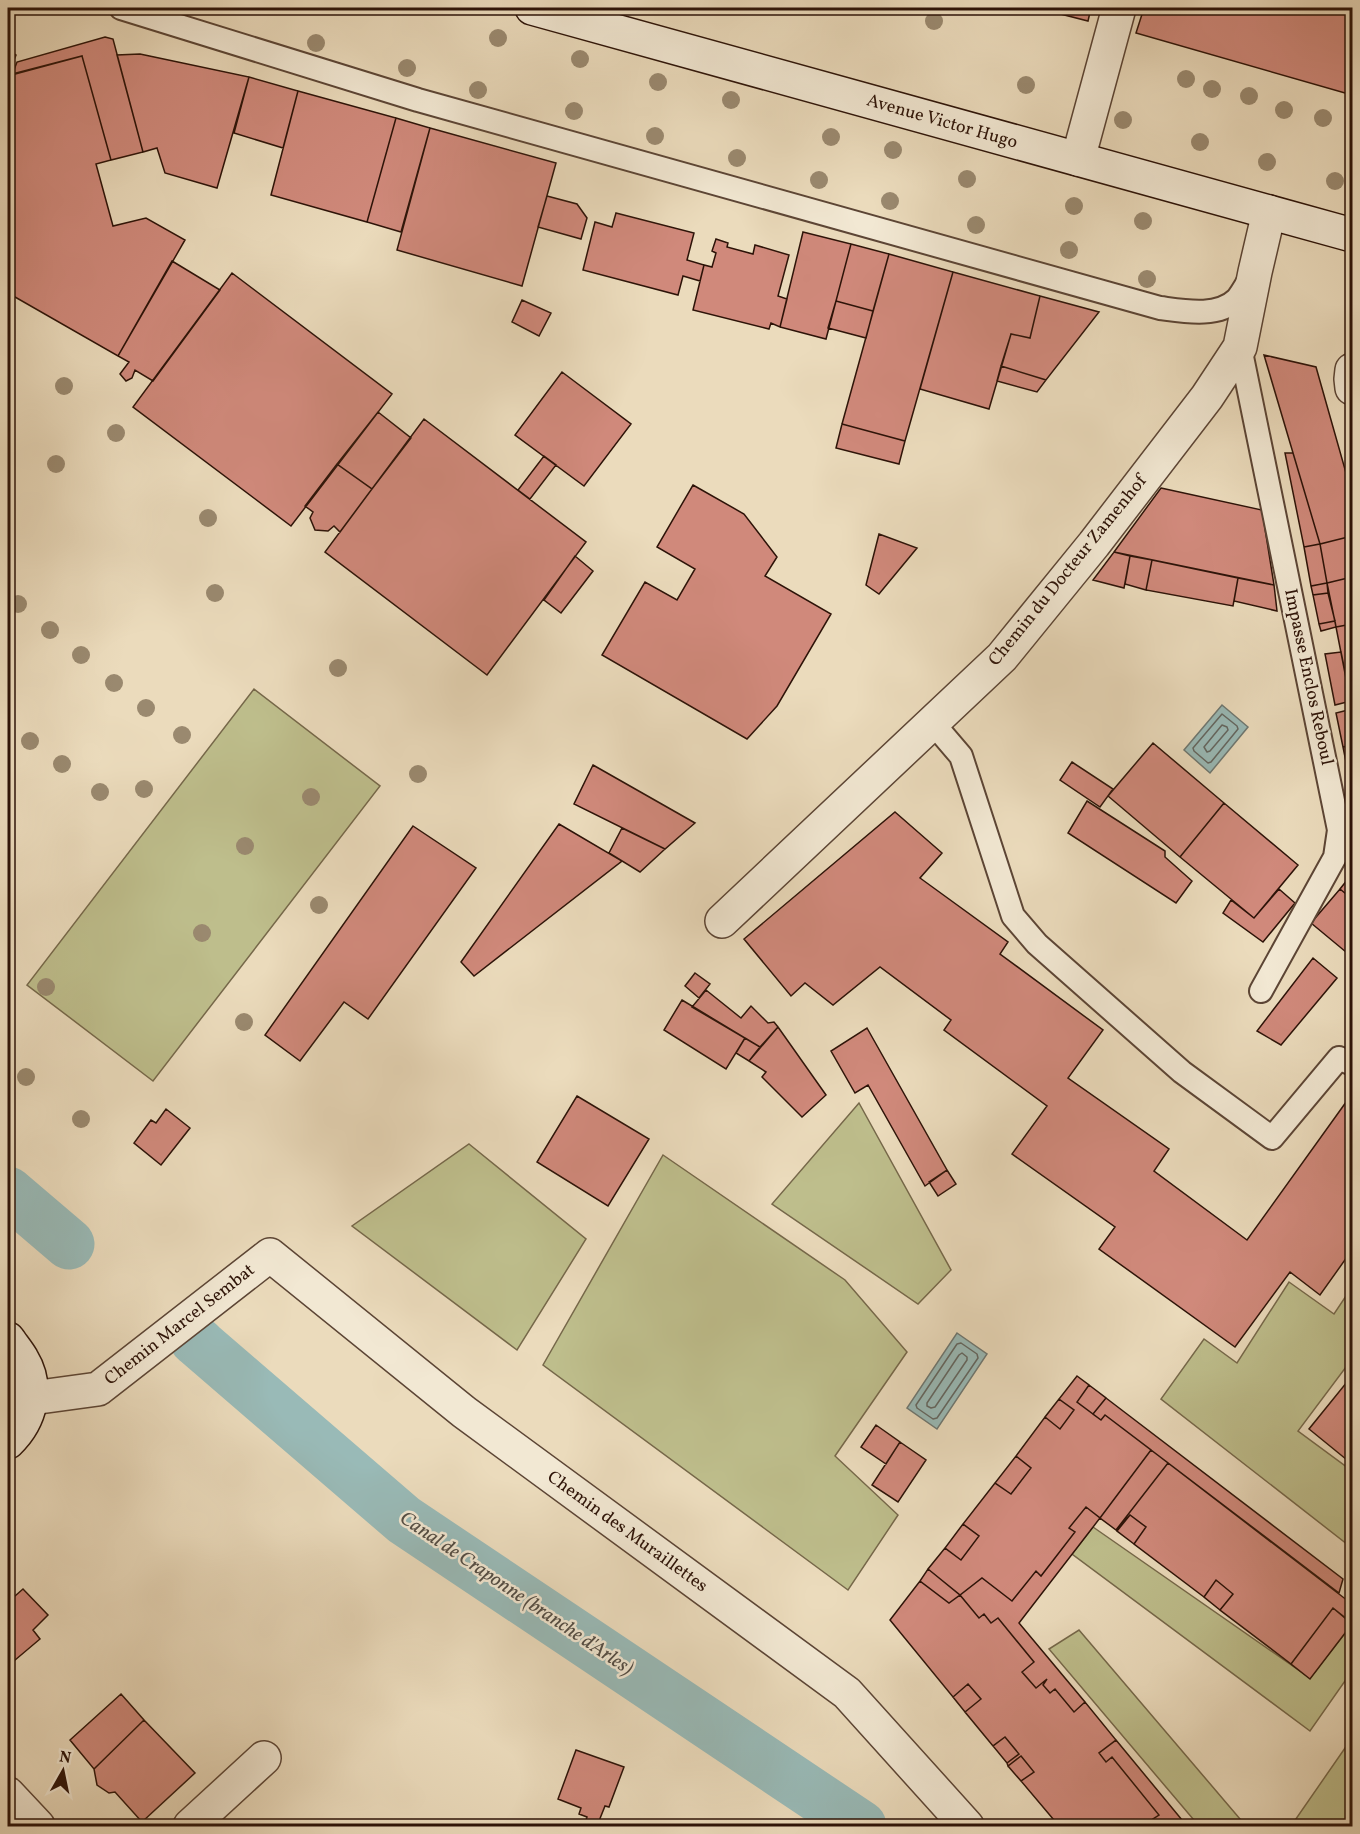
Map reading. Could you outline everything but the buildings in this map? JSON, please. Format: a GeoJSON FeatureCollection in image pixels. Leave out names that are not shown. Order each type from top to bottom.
{"type":"FeatureCollection","features":[{"type":"Feature","properties":{"kind":"street","name":"Avenue Victor Hugo"},"geometry":{"type":"LineString","coordinates":[[532,8],[1353,235]]}},
{"type":"Feature","properties":{"kind":"street"},"geometry":{"type":"LineString","coordinates":[[1078,159],[1119,8]]}},
{"type":"Feature","properties":{"kind":"street","name":"Chemin du Docteur Zamenhof"},"geometry":{"type":"LineString","coordinates":[[722,921],[1002,657],[1101,535],[1207,397],[1240,347],[1269,212]]}},
{"type":"Feature","properties":{"kind":"street"},"geometry":{"type":"LineString","coordinates":[[1353,370],[1351,379],[1353,388]]}},
{"type":"Feature","properties":{"kind":"street","name":"Chemin Marcel Sembat"},"geometry":{"type":"LineString","coordinates":[[32,1398],[98,1389],[270,1255]]}},
{"type":"Feature","properties":{"kind":"street","name":"Chemin des Muraillettes"},"geometry":{"type":"LineString","coordinates":[[270,1255],[464,1412],[847,1693],[967,1827]]}},
{"type":"Feature","properties":{"kind":"street"},"geometry":{"type":"LineString","coordinates":[[8,1339],[22,1359],[30,1376],[32,1398],[25,1419],[8,1442]]}},
{"type":"Feature","properties":{"kind":"street"},"geometry":{"type":"LineString","coordinates":[[190,1827],[264,1758]]}},
{"type":"Feature","properties":{"kind":"street"},"geometry":{"type":"LineString","coordinates":[[8,1794],[38,1827]]}},
{"type":"Feature","properties":{"kind":"lane"},"geometry":{"type":"LineString","coordinates":[[121,8],[418,100],[1160,308],[1201,312],[1220,308],[1237,299],[1255,272]]}},
{"type":"Feature","properties":{"kind":"lane","name":"Impasse Enclos Reboul"},"geometry":{"type":"LineString","coordinates":[[1240,347],[1340,830],[1335,857],[1261,991]]}},
{"type":"Feature","properties":{"kind":"lane"},"geometry":{"type":"LineString","coordinates":[[932,722],[961,756],[1013,916],[1037,944],[1182,1071],[1272,1138],[1339,1058],[1353,1064]]}},
{"type":"Feature","properties":{"kind":"green space"},"geometry":{"type":"Polygon","coordinates":[[[254,689],[380,786],[153,1081],[27,985],[254,689]]]}},
{"type":"Feature","properties":{"kind":"green space"},"geometry":{"type":"Polygon","coordinates":[[[859,1103],[951,1270],[918,1304],[772,1204],[859,1103]]]}},
{"type":"Feature","properties":{"kind":"green space"},"geometry":{"type":"Polygon","coordinates":[[[469,1144],[586,1239],[517,1350],[352,1226],[469,1144]]]}},
{"type":"Feature","properties":{"kind":"green space"},"geometry":{"type":"Polygon","coordinates":[[[663,1155],[845,1280],[907,1352],[835,1456],[898,1515],[848,1590],[543,1365],[663,1155]]]}},
{"type":"Feature","properties":{"kind":"green space"},"geometry":{"type":"Polygon","coordinates":[[[1289,1282],[1334,1314],[1352,1287],[1352,1359],[1298,1431],[1352,1471],[1352,1548],[1161,1399],[1204,1339],[1237,1363],[1289,1282]]]}},
{"type":"Feature","properties":{"kind":"green space"},"geometry":{"type":"Polygon","coordinates":[[[1093,1527],[1310,1678],[1352,1624],[1352,1671],[1310,1731],[1072,1554],[1093,1527]]]}},
{"type":"Feature","properties":{"kind":"green space"},"geometry":{"type":"Polygon","coordinates":[[[1079,1630],[1246,1826],[1199,1826],[1049,1649],[1079,1630]]]}},
{"type":"Feature","properties":{"kind":"green space"},"geometry":{"type":"Polygon","coordinates":[[[1352,1738],[1352,1826],[1291,1826],[1352,1738]]]}},
{"type":"Feature","properties":{"kind":"water"},"geometry":{"type":"Polygon","coordinates":[[[1222,705],[1248,727],[1210,773],[1184,750],[1222,705]]]}},
{"type":"Feature","properties":{"kind":"water"},"geometry":{"type":"Polygon","coordinates":[[[957,1333],[987,1354],[937,1429],[907,1408],[957,1333]]]}},
{"type":"Feature","properties":{"kind":"waterway","name":"Canal de Craponne (branche d'Arles)"},"geometry":{"type":"LineString","coordinates":[[8,1192],[69,1244]]}},
{"type":"Feature","properties":{"kind":"waterway","name":"Canal de Craponne (branche d'Arles)"},"geometry":{"type":"LineString","coordinates":[[200,1344],[195,1340],[404,1520],[861,1826]]}}]}
